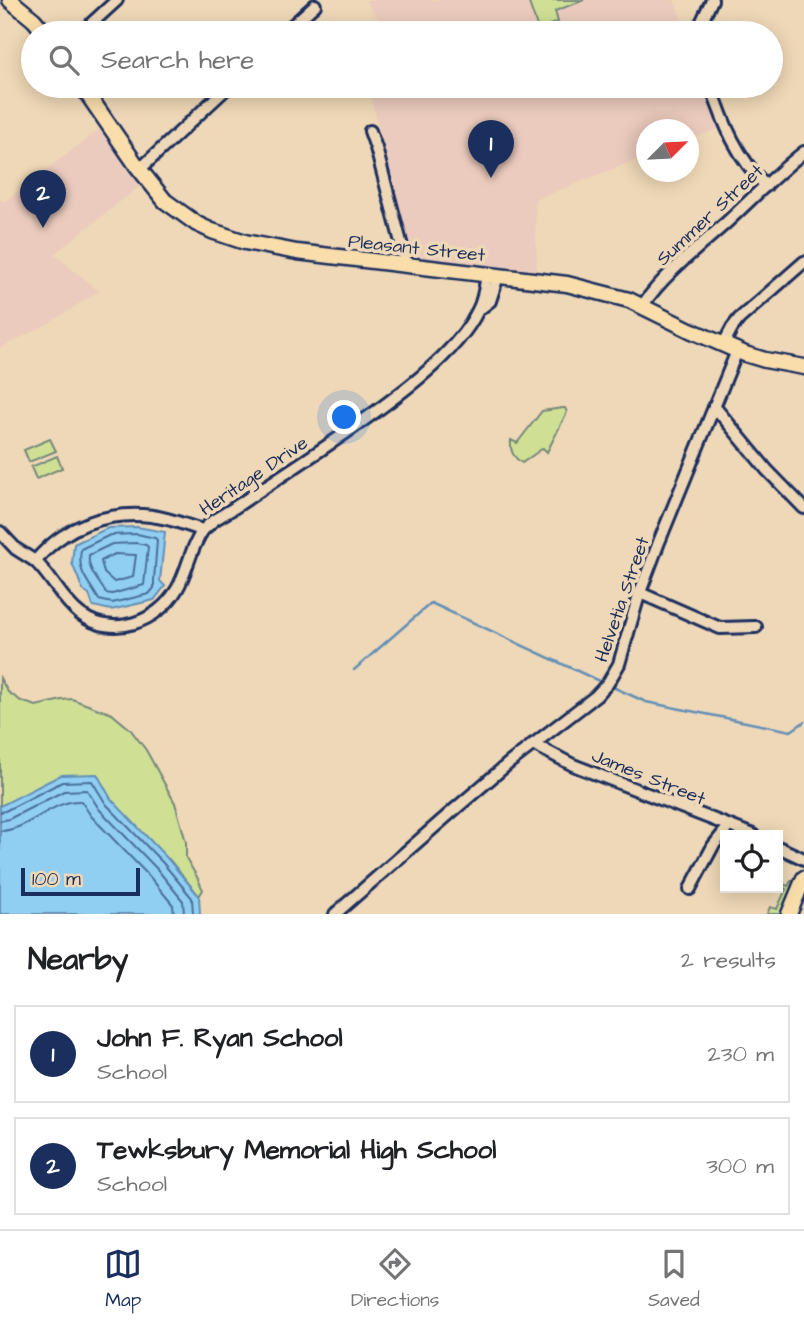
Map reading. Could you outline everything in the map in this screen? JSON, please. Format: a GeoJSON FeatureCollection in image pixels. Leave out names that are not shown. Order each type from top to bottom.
{"type":"FeatureCollection","features":[{"type":"Feature","properties":{"kind":"main road"},"geometry":{"type":"LineString","coordinates":[[10,0],[35,21]]}},
{"type":"Feature","properties":{"kind":"main road","name":"Pleasant Street"},"geometry":{"type":"LineString","coordinates":[[90,98],[139,170],[165,201],[197,224],[227,236],[297,253],[567,284],[623,298],[730,348],[765,360],[804,367]]}},
{"type":"Feature","properties":{"kind":"main road"},"geometry":{"type":"LineString","coordinates":[[789,914],[804,878]]}},
{"type":"Feature","properties":{"kind":"street"},"geometry":{"type":"LineString","coordinates":[[94,21],[117,0]]}},
{"type":"Feature","properties":{"kind":"street"},"geometry":{"type":"LineString","coordinates":[[703,21],[712,0]]}},
{"type":"Feature","properties":{"kind":"street"},"geometry":{"type":"LineString","coordinates":[[298,21],[315,5]]}},
{"type":"Feature","properties":{"kind":"street"},"geometry":{"type":"LineString","coordinates":[[139,170],[216,98]]}},
{"type":"Feature","properties":{"kind":"street"},"geometry":{"type":"LineString","coordinates":[[716,98],[737,149],[745,163],[766,186]]}},
{"type":"Feature","properties":{"kind":"street"},"geometry":{"type":"LineString","coordinates":[[370,131],[407,265]]}},
{"type":"Feature","properties":{"kind":"street","name":"Summer Street"},"geometry":{"type":"LineString","coordinates":[[642,306],[664,280],[804,152]]}},
{"type":"Feature","properties":{"kind":"street","name":"Helvetia Street"},"geometry":{"type":"LineString","coordinates":[[335,914],[455,809],[596,696],[609,682],[619,664],[640,593],[714,406],[730,348],[732,328],[739,318],[804,262]]}},
{"type":"Feature","properties":{"kind":"street","name":"Heritage Drive"},"geometry":{"type":"LineString","coordinates":[[0,531],[16,549],[45,571],[61,595],[81,615],[105,625],[123,626],[142,621],[161,609],[171,598],[182,579],[193,547],[203,530],[214,520],[335,440],[426,373],[454,344],[479,310],[493,275]]}},
{"type":"Feature","properties":{"kind":"street"},"geometry":{"type":"LineString","coordinates":[[714,406],[767,470],[804,508]]}},
{"type":"Feature","properties":{"kind":"street","name":"Heritage Drive"},"geometry":{"type":"LineString","coordinates":[[35,561],[64,535],[81,526],[107,518],[151,516],[203,530]]}},
{"type":"Feature","properties":{"kind":"street"},"geometry":{"type":"LineString","coordinates":[[640,593],[720,628],[756,627]]}},
{"type":"Feature","properties":{"kind":"street","name":"James Street"},"geometry":{"type":"LineString","coordinates":[[533,744],[573,765],[740,830]]}},
{"type":"Feature","properties":{"kind":"street"},"geometry":{"type":"LineString","coordinates":[[690,889],[713,846],[729,826]]}},
{"type":"Feature","properties":{"kind":"street"},"geometry":{"type":"LineString","coordinates":[[783,849],[804,859]]}},
{"type":"Feature","properties":{"kind":"shaded area"},"geometry":{"type":"Polygon","coordinates":[[[365,0],[674,0],[682,21],[380,21],[365,0]]]}},
{"type":"Feature","properties":{"kind":"shaded area"},"geometry":{"type":"Polygon","coordinates":[[[371,98],[709,98],[720,128],[699,136],[699,119],[636,119],[636,160],[535,200],[537,272],[412,257],[371,98]]]}},
{"type":"Feature","properties":{"kind":"shaded area"},"geometry":{"type":"Polygon","coordinates":[[[100,129],[140,186],[54,254],[99,291],[46,325],[0,348],[0,198],[4,202],[100,129]]]}},
{"type":"Feature","properties":{"kind":"green space"},"geometry":{"type":"Polygon","coordinates":[[[528,0],[584,0],[555,11],[558,21],[535,21],[528,0]]]}},
{"type":"Feature","properties":{"kind":"green space"},"geometry":{"type":"Polygon","coordinates":[[[565,408],[567,412],[547,452],[543,448],[522,463],[519,461],[513,453],[511,440],[517,443],[542,411],[565,408]]]}},
{"type":"Feature","properties":{"kind":"green space"},"geometry":{"type":"Polygon","coordinates":[[[50,439],[56,451],[29,462],[24,450],[50,439]]]}},
{"type":"Feature","properties":{"kind":"green space"},"geometry":{"type":"Polygon","coordinates":[[[57,456],[62,468],[36,479],[31,467],[57,456]]]}},
{"type":"Feature","properties":{"kind":"green space"},"geometry":{"type":"Polygon","coordinates":[[[0,678],[8,692],[21,701],[36,706],[72,699],[112,714],[130,729],[146,750],[175,803],[186,842],[186,858],[203,890],[199,896],[169,859],[0,809],[0,678]]]}},
{"type":"Feature","properties":{"kind":"green space"},"geometry":{"type":"Polygon","coordinates":[[[794,881],[782,914],[767,914],[770,907],[777,909],[786,889],[783,884],[788,886],[794,881]]]}},
{"type":"Feature","properties":{"kind":"water"},"geometry":{"type":"Polygon","coordinates":[[[137,527],[165,532],[160,581],[165,586],[154,600],[111,610],[93,606],[72,563],[74,544],[108,528],[137,527]]]}},
{"type":"Feature","properties":{"kind":"water"},"geometry":{"type":"Polygon","coordinates":[[[97,774],[111,799],[199,896],[200,914],[0,914],[0,806],[61,775],[97,774]]]}},
{"type":"Feature","properties":{"kind":"waterway"},"geometry":{"type":"LineString","coordinates":[[354,670],[431,603],[599,681]]}},
{"type":"Feature","properties":{"kind":"waterway"},"geometry":{"type":"LineString","coordinates":[[615,688],[646,702],[791,731],[804,722]]}},
{"type":"Feature","properties":{"kind":"place","name":"John F. Ryan School"},"geometry":{"type":"Point","coordinates":[491,178]}},
{"type":"Feature","properties":{"kind":"place","name":"Tewksbury Memorial High School"},"geometry":{"type":"Point","coordinates":[43,228]}}]}
